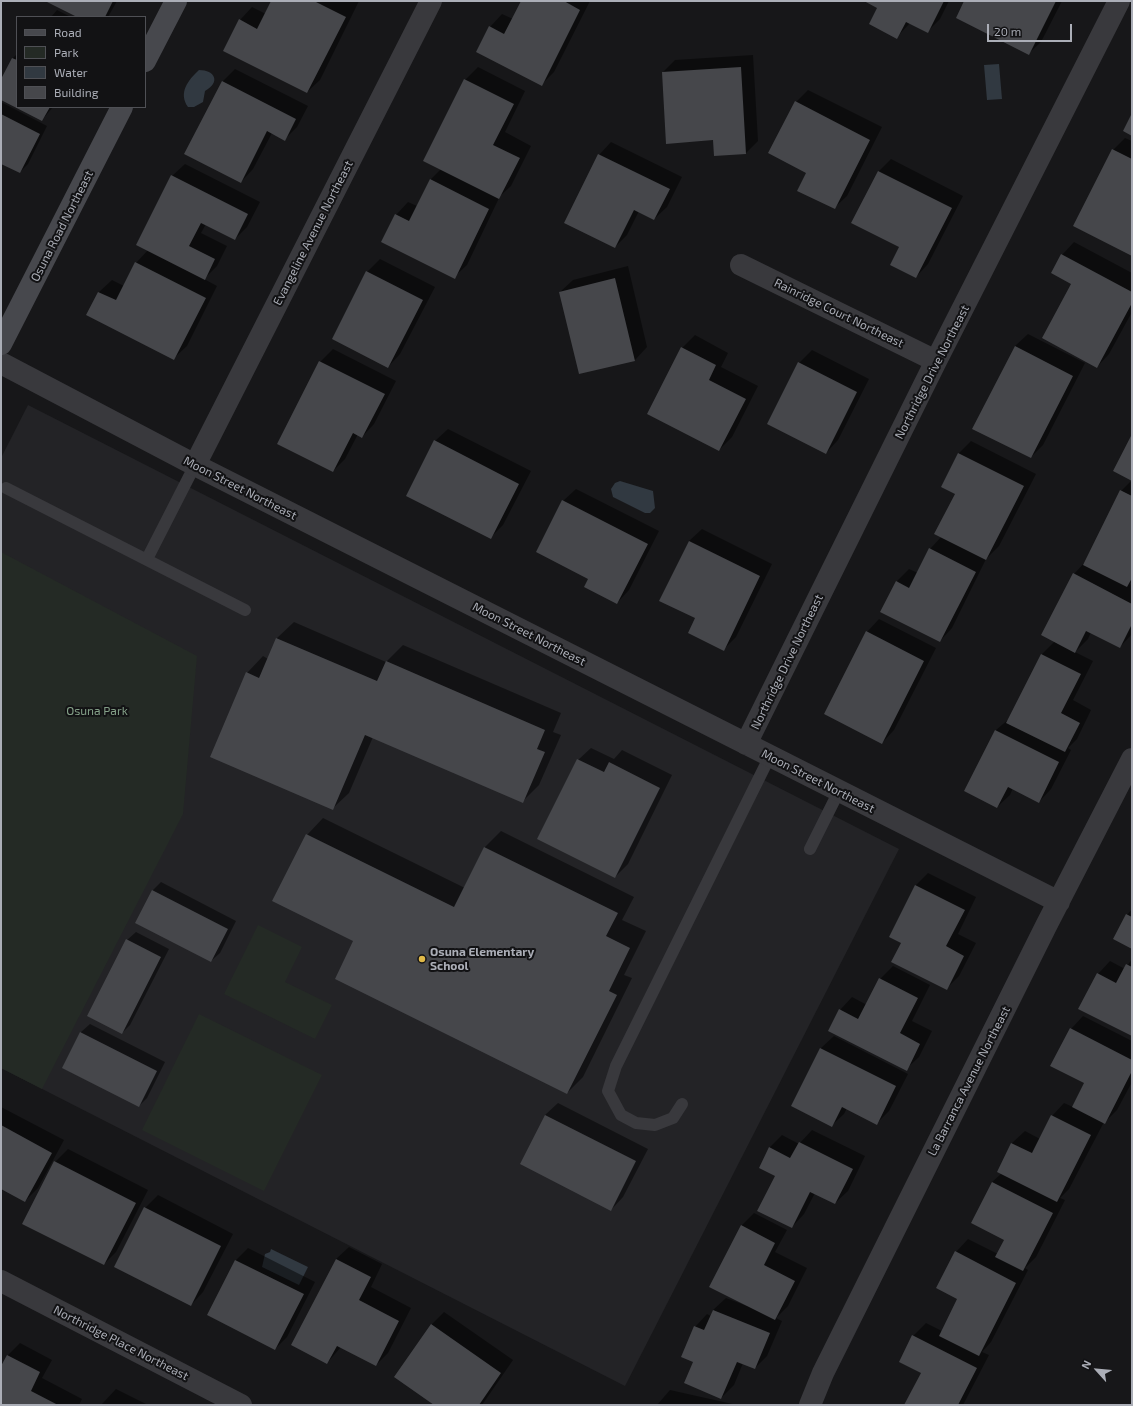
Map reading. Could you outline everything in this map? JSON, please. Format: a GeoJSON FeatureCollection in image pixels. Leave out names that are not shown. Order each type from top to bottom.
{"type":"FeatureCollection","features":[{"type":"Feature","properties":{"kind":"street"},"geometry":{"type":"LineString","coordinates":[[146,59],[176,1]]}},
{"type":"Feature","properties":{"kind":"street","name":"Evangeline Avenue Northeast"},"geometry":{"type":"LineString","coordinates":[[194,465],[431,1]]}},
{"type":"Feature","properties":{"kind":"street","name":"Northridge Drive Northeast"},"geometry":{"type":"LineString","coordinates":[[746,744],[936,362],[1119,1]]}},
{"type":"Feature","properties":{"kind":"street","name":"Osuna Road Northeast"},"geometry":{"type":"LineString","coordinates":[[1,344],[121,108]]}},
{"type":"Feature","properties":{"kind":"street","name":"Rainridge Court Northeast"},"geometry":{"type":"LineString","coordinates":[[741,264],[936,362]]}},
{"type":"Feature","properties":{"kind":"street","name":"Moon Street Northeast"},"geometry":{"type":"LineString","coordinates":[[1,363],[194,465],[1059,902]]}},
{"type":"Feature","properties":{"kind":"street","name":"La Barranca Avenue Northeast"},"geometry":{"type":"LineString","coordinates":[[810,1405],[823,1373],[1132,759]]}},
{"type":"Feature","properties":{"kind":"street","name":"Northridge Place Northeast"},"geometry":{"type":"LineString","coordinates":[[1,1282],[240,1405]]}},
{"type":"Feature","properties":{"kind":"lane"},"geometry":{"type":"LineString","coordinates":[[147,559],[194,465]]}},
{"type":"Feature","properties":{"kind":"lane"},"geometry":{"type":"LineString","coordinates":[[6,488],[245,610]]}},
{"type":"Feature","properties":{"kind":"lane"},"geometry":{"type":"LineString","coordinates":[[682,1104],[673,1118],[655,1125],[636,1123],[621,1115],[608,1091],[616,1066],[770,756]]}},
{"type":"Feature","properties":{"kind":"lane"},"geometry":{"type":"LineString","coordinates":[[810,849],[839,791]]}},
{"type":"Feature","properties":{"kind":"shaded area","name":"Osuna Elementary School"},"geometry":{"type":"Polygon","coordinates":[[[28,405],[899,849],[625,1386],[1,1068],[1,458],[28,405]]]}},
{"type":"Feature","properties":{"kind":"green space","name":"Osuna Park"},"geometry":{"type":"Polygon","coordinates":[[[1,552],[197,656],[183,814],[42,1089],[1,1068],[1,552]]]}},
{"type":"Feature","properties":{"kind":"green space"},"geometry":{"type":"Polygon","coordinates":[[[258,925],[302,947],[285,982],[332,1005],[315,1039],[224,994],[258,925]]]}},
{"type":"Feature","properties":{"kind":"green space"},"geometry":{"type":"Polygon","coordinates":[[[199,1014],[322,1075],[264,1191],[142,1130],[199,1014]]]}},
{"type":"Feature","properties":{"kind":"water"},"geometry":{"type":"Polygon","coordinates":[[[999,64],[1002,99],[987,100],[984,65],[999,64]]]}},
{"type":"Feature","properties":{"kind":"water"},"geometry":{"type":"Polygon","coordinates":[[[199,70],[212,74],[214,77],[213,84],[205,91],[203,102],[194,107],[188,107],[185,102],[184,92],[188,82],[199,70]]]}},
{"type":"Feature","properties":{"kind":"water"},"geometry":{"type":"Polygon","coordinates":[[[620,481],[653,491],[655,508],[650,513],[645,513],[613,497],[611,489],[615,483],[620,481]]]}},
{"type":"Feature","properties":{"kind":"water"},"geometry":{"type":"Polygon","coordinates":[[[271,1249],[308,1267],[299,1285],[262,1267],[265,1254],[270,1252],[271,1249]]]}},
{"type":"Feature","properties":{"kind":"building"},"geometry":{"type":"Polygon","coordinates":[[[45,1],[113,1],[106,16],[75,16],[45,1]]]}},
{"type":"Feature","properties":{"kind":"building"},"geometry":{"type":"Polygon","coordinates":[[[271,1],[314,1],[346,17],[307,93],[223,51],[239,19],[257,29],[271,1]]]}},
{"type":"Feature","properties":{"kind":"building"},"geometry":{"type":"Polygon","coordinates":[[[521,1],[564,1],[580,10],[542,86],[476,52],[489,26],[504,34],[521,1]]]}},
{"type":"Feature","properties":{"kind":"building"},"geometry":{"type":"Polygon","coordinates":[[[864,1],[944,1],[928,33],[906,22],[897,39],[869,24],[877,8],[864,1]]]}},
{"type":"Feature","properties":{"kind":"building"},"geometry":{"type":"Polygon","coordinates":[[[964,1],[1056,1],[1029,55],[956,18],[964,1]]]}},
{"type":"Feature","properties":{"kind":"building"},"geometry":{"type":"Polygon","coordinates":[[[12,58],[16,60],[16,108],[1,100],[1,79],[12,58]]]}},
{"type":"Feature","properties":{"kind":"building"},"geometry":{"type":"Polygon","coordinates":[[[741,67],[746,154],[714,156],[713,140],[666,144],[662,72],[741,67]]]}},
{"type":"Feature","properties":{"kind":"building"},"geometry":{"type":"Polygon","coordinates":[[[464,79],[514,104],[493,145],[520,158],[499,199],[423,161],[464,79]]]}},
{"type":"Feature","properties":{"kind":"building"},"geometry":{"type":"Polygon","coordinates":[[[222,81],[296,119],[285,141],[267,131],[241,183],[184,154],[222,81]]]}},
{"type":"Feature","properties":{"kind":"building"},"geometry":{"type":"Polygon","coordinates":[[[795,101],[870,140],[835,209],[797,191],[806,173],[768,153],[795,101]]]}},
{"type":"Feature","properties":{"kind":"building"},"geometry":{"type":"Polygon","coordinates":[[[17,108],[49,108],[42,121],[17,108]]]}},
{"type":"Feature","properties":{"kind":"building"},"geometry":{"type":"Polygon","coordinates":[[[1132,113],[1132,136],[1123,131],[1132,113]]]}},
{"type":"Feature","properties":{"kind":"building"},"geometry":{"type":"Polygon","coordinates":[[[1,114],[40,134],[20,173],[1,164],[1,114]]]}},
{"type":"Feature","properties":{"kind":"building"},"geometry":{"type":"Polygon","coordinates":[[[1112,149],[1132,159],[1132,256],[1073,226],[1112,149]]]}},
{"type":"Feature","properties":{"kind":"building"},"geometry":{"type":"Polygon","coordinates":[[[598,154],[670,189],[654,220],[634,210],[615,248],[564,223],[598,154]]]}},
{"type":"Feature","properties":{"kind":"building"},"geometry":{"type":"Polygon","coordinates":[[[878,171],[952,208],[916,278],[890,265],[899,247],[851,223],[878,171]]]}},
{"type":"Feature","properties":{"kind":"building"},"geometry":{"type":"Polygon","coordinates":[[[171,175],[248,214],[235,240],[201,223],[189,246],[215,259],[205,280],[136,245],[171,175]]]}},
{"type":"Feature","properties":{"kind":"building"},"geometry":{"type":"Polygon","coordinates":[[[430,179],[489,209],[455,279],[381,242],[395,214],[409,221],[430,179]]]}},
{"type":"Feature","properties":{"kind":"building"},"geometry":{"type":"Polygon","coordinates":[[[1061,254],[1132,292],[1132,303],[1097,368],[1042,338],[1071,284],[1051,273],[1061,254]]]}},
{"type":"Feature","properties":{"kind":"building"},"geometry":{"type":"Polygon","coordinates":[[[135,262],[206,298],[174,360],[86,315],[98,292],[116,300],[135,262]]]}},
{"type":"Feature","properties":{"kind":"building"},"geometry":{"type":"Polygon","coordinates":[[[366,271],[423,300],[388,368],[332,339],[366,271]]]}},
{"type":"Feature","properties":{"kind":"building"},"geometry":{"type":"Polygon","coordinates":[[[615,278],[635,361],[579,374],[559,292],[615,278]]]}},
{"type":"Feature","properties":{"kind":"building"},"geometry":{"type":"Polygon","coordinates":[[[1015,346],[1073,376],[1031,458],[972,429],[1015,346]]]}},
{"type":"Feature","properties":{"kind":"building"},"geometry":{"type":"Polygon","coordinates":[[[681,347],[716,365],[709,380],[746,399],[719,451],[647,414],[681,347]]]}},
{"type":"Feature","properties":{"kind":"building"},"geometry":{"type":"Polygon","coordinates":[[[319,361],[385,394],[362,438],[353,433],[333,472],[277,444],[319,361]]]}},
{"type":"Feature","properties":{"kind":"building"},"geometry":{"type":"Polygon","coordinates":[[[798,362],[857,392],[826,454],[767,424],[798,362]]]}},
{"type":"Feature","properties":{"kind":"building"},"geometry":{"type":"Polygon","coordinates":[[[1132,434],[1132,481],[1113,471],[1132,434]]]}},
{"type":"Feature","properties":{"kind":"building"},"geometry":{"type":"Polygon","coordinates":[[[434,440],[519,484],[491,539],[406,496],[434,440]]]}},
{"type":"Feature","properties":{"kind":"building"},"geometry":{"type":"Polygon","coordinates":[[[958,453],[1024,486],[986,560],[934,534],[955,494],[941,487],[958,453]]]}},
{"type":"Feature","properties":{"kind":"building"},"geometry":{"type":"Polygon","coordinates":[[[1120,490],[1132,496],[1132,578],[1127,587],[1083,565],[1120,490]]]}},
{"type":"Feature","properties":{"kind":"building"},"geometry":{"type":"Polygon","coordinates":[[[562,500],[648,544],[617,604],[584,587],[588,579],[536,552],[562,500]]]}},
{"type":"Feature","properties":{"kind":"building"},"geometry":{"type":"Polygon","coordinates":[[[689,541],[760,576],[724,651],[688,633],[695,618],[659,601],[689,541]]]}},
{"type":"Feature","properties":{"kind":"building"},"geometry":{"type":"Polygon","coordinates":[[[929,548],[976,572],[940,642],[880,612],[896,581],[909,588],[929,548]]]}},
{"type":"Feature","properties":{"kind":"building"},"geometry":{"type":"Polygon","coordinates":[[[1073,573],[1132,604],[1132,624],[1120,648],[1086,631],[1075,653],[1041,635],[1073,573]]]}},
{"type":"Feature","properties":{"kind":"building"},"geometry":{"type":"Polygon","coordinates":[[[866,631],[924,661],[882,744],[824,714],[866,631]]]}},
{"type":"Feature","properties":{"kind":"building"},"geometry":{"type":"Polygon","coordinates":[[[276,638],[377,681],[386,661],[545,730],[537,749],[545,752],[523,803],[365,735],[333,810],[210,757],[246,672],[259,678],[276,638]]]}},
{"type":"Feature","properties":{"kind":"building"},"geometry":{"type":"Polygon","coordinates":[[[1041,654],[1081,674],[1061,713],[1080,723],[1065,752],[1006,723],[1041,654]]]}},
{"type":"Feature","properties":{"kind":"building"},"geometry":{"type":"Polygon","coordinates":[[[995,730],[1059,762],[1039,803],[1008,787],[997,808],[964,791],[995,730]]]}},
{"type":"Feature","properties":{"kind":"building"},"geometry":{"type":"Polygon","coordinates":[[[577,759],[604,772],[609,762],[660,788],[615,878],[537,839],[577,759]]]}},
{"type":"Feature","properties":{"kind":"building"},"geometry":{"type":"Polygon","coordinates":[[[306,834],[454,907],[484,847],[618,913],[606,936],[630,948],[609,991],[617,995],[567,1094],[335,979],[353,941],[272,901],[306,834]]]}},
{"type":"Feature","properties":{"kind":"building"},"geometry":{"type":"Polygon","coordinates":[[[915,885],[965,910],[946,946],[964,956],[947,990],[891,962],[901,943],[889,937],[915,885]]]}},
{"type":"Feature","properties":{"kind":"building"},"geometry":{"type":"Polygon","coordinates":[[[152,890],[228,929],[211,962],[135,923],[152,890]]]}},
{"type":"Feature","properties":{"kind":"building"},"geometry":{"type":"Polygon","coordinates":[[[1126,914],[1132,917],[1132,949],[1113,939],[1126,914]]]}},
{"type":"Feature","properties":{"kind":"building"},"geometry":{"type":"Polygon","coordinates":[[[126,939],[161,957],[122,1034],[87,1016],[126,939]]]}},
{"type":"Feature","properties":{"kind":"building"},"geometry":{"type":"Polygon","coordinates":[[[1126,964],[1132,967],[1132,1036],[1078,1009],[1097,973],[1116,983],[1126,964]]]}},
{"type":"Feature","properties":{"kind":"building"},"geometry":{"type":"Polygon","coordinates":[[[879,978],[918,998],[900,1033],[920,1044],[907,1071],[828,1031],[839,1009],[858,1019],[879,978]]]}},
{"type":"Feature","properties":{"kind":"building"},"geometry":{"type":"Polygon","coordinates":[[[1070,1028],[1132,1060],[1132,1071],[1105,1124],[1072,1107],[1084,1083],[1050,1066],[1070,1028]]]}},
{"type":"Feature","properties":{"kind":"building"},"geometry":{"type":"Polygon","coordinates":[[[80,1032],[157,1071],[139,1107],[62,1068],[80,1032]]]}},
{"type":"Feature","properties":{"kind":"building"},"geometry":{"type":"Polygon","coordinates":[[[820,1048],[896,1086],[877,1125],[842,1107],[832,1127],[791,1106],[820,1048]]]}},
{"type":"Feature","properties":{"kind":"building"},"geometry":{"type":"Polygon","coordinates":[[[545,1115],[636,1161],[611,1211],[520,1164],[545,1115]]]}},
{"type":"Feature","properties":{"kind":"building"},"geometry":{"type":"Polygon","coordinates":[[[1051,1115],[1091,1135],[1057,1202],[997,1172],[1011,1143],[1032,1153],[1051,1115]]]}},
{"type":"Feature","properties":{"kind":"building"},"geometry":{"type":"Polygon","coordinates":[[[1,1125],[52,1153],[25,1202],[1,1189],[1,1125]]]}},
{"type":"Feature","properties":{"kind":"building"},"geometry":{"type":"Polygon","coordinates":[[[799,1142],[853,1169],[835,1204],[810,1192],[792,1228],[757,1211],[775,1176],[759,1168],[769,1147],[790,1158],[799,1142]]]}},
{"type":"Feature","properties":{"kind":"building"},"geometry":{"type":"Polygon","coordinates":[[[54,1161],[136,1203],[104,1265],[22,1224],[54,1161]]]}},
{"type":"Feature","properties":{"kind":"building"},"geometry":{"type":"Polygon","coordinates":[[[992,1182],[1053,1213],[1023,1271],[995,1257],[1004,1240],[971,1223],[992,1182]]]}},
{"type":"Feature","properties":{"kind":"building"},"geometry":{"type":"Polygon","coordinates":[[[144,1207],[221,1246],[191,1306],[114,1267],[144,1207]]]}},
{"type":"Feature","properties":{"kind":"building"},"geometry":{"type":"Polygon","coordinates":[[[741,1225],[775,1243],[764,1265],[795,1281],[775,1320],[709,1287],[741,1225]]]}},
{"type":"Feature","properties":{"kind":"building"},"geometry":{"type":"Polygon","coordinates":[[[955,1251],[1016,1283],[979,1356],[939,1336],[957,1299],[936,1288],[955,1251]]]}},
{"type":"Feature","properties":{"kind":"building"},"geometry":{"type":"Polygon","coordinates":[[[336,1259],[371,1277],[359,1300],[399,1321],[376,1366],[337,1346],[327,1364],[291,1345],[336,1259]]]}},
{"type":"Feature","properties":{"kind":"building"},"geometry":{"type":"Polygon","coordinates":[[[235,1260],[304,1294],[275,1350],[207,1315],[235,1260]]]}},
{"type":"Feature","properties":{"kind":"building"},"geometry":{"type":"Polygon","coordinates":[[[713,1310],[770,1333],[755,1369],[737,1362],[721,1399],[684,1383],[693,1362],[681,1357],[694,1326],[704,1330],[713,1310]]]}},
{"type":"Feature","properties":{"kind":"building"},"geometry":{"type":"Polygon","coordinates":[[[431,1324],[501,1373],[479,1405],[434,1405],[394,1377],[431,1324]]]}},
{"type":"Feature","properties":{"kind":"building"},"geometry":{"type":"Polygon","coordinates":[[[912,1335],[977,1368],[958,1405],[904,1405],[921,1373],[899,1362],[912,1335]]]}},
{"type":"Feature","properties":{"kind":"building"},"geometry":{"type":"Polygon","coordinates":[[[7,1355],[40,1372],[31,1391],[58,1405],[1,1405],[1,1366],[7,1355]]]}},
{"type":"Feature","properties":{"kind":"place","name":"Osuna Elementary School"},"geometry":{"type":"Point","coordinates":[422,959]}}]}
